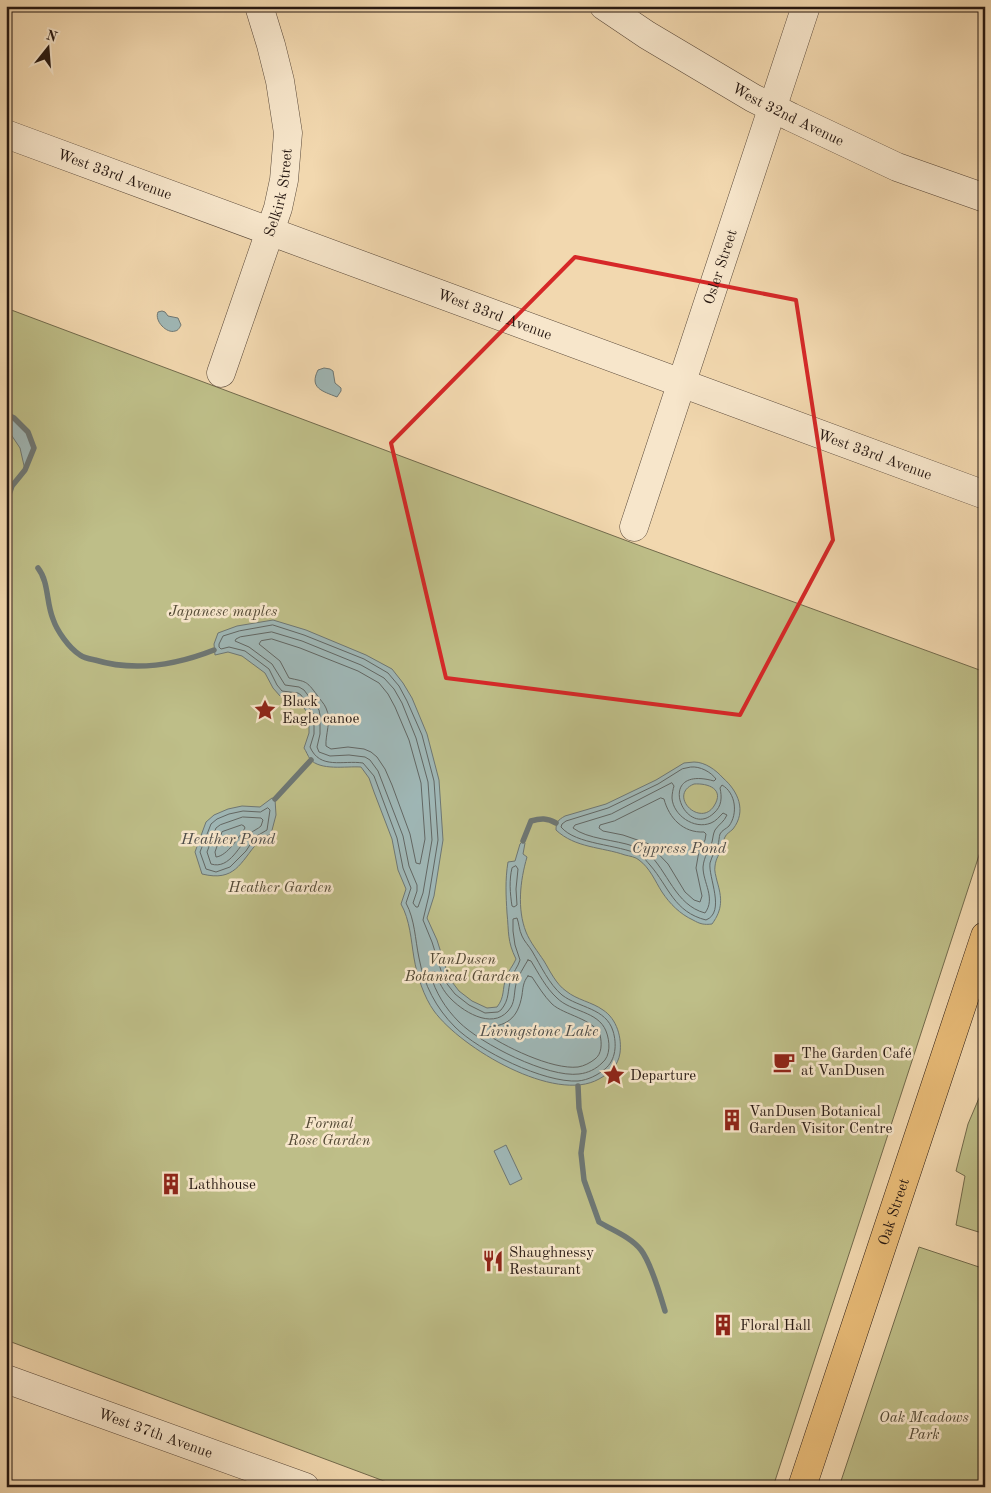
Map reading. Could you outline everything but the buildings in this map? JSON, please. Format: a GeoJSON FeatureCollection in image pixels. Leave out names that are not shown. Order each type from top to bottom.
{"type":"FeatureCollection","features":[{"type":"Feature","properties":{"kind":"main road","name":"Oak Street"},"geometry":{"type":"LineString","coordinates":[[802,1487],[985,936]]}},
{"type":"Feature","properties":{"kind":"street","name":"Selkirk Street"},"geometry":{"type":"LineString","coordinates":[[220,373],[278,208],[284,180],[288,133],[272,45],[259,6]]}},
{"type":"Feature","properties":{"kind":"street","name":"West 32nd Avenue"},"geometry":{"type":"LineString","coordinates":[[604,6],[672,50],[753,98],[897,167],[985,198]]}},
{"type":"Feature","properties":{"kind":"street","name":"Osler Street"},"geometry":{"type":"LineString","coordinates":[[634,527],[806,6]]}},
{"type":"Feature","properties":{"kind":"street","name":"West 33rd Avenue"},"geometry":{"type":"LineString","coordinates":[[6,134],[985,495]]}},
{"type":"Feature","properties":{"kind":"street","name":"West 37th Avenue"},"geometry":{"type":"LineString","coordinates":[[6,1379],[305,1487]]}},
{"type":"Feature","properties":{"kind":"highlighted area"},"geometry":{"type":"Polygon","coordinates":[[[575,257],[796,300],[833,540],[740,715],[446,678],[391,443],[575,257]]]}},
{"type":"Feature","properties":{"kind":"green space","name":"VanDusen Botanical Garden"},"geometry":{"type":"Polygon","coordinates":[[[6,308],[638,545],[985,672],[985,837],[773,1487],[400,1487],[6,1340],[6,308]]]}},
{"type":"Feature","properties":{"kind":"green space"},"geometry":{"type":"Polygon","coordinates":[[[985,1084],[985,1234],[956,1225],[965,1176],[956,1171],[968,1124],[985,1084]]]}},
{"type":"Feature","properties":{"kind":"green space","name":"Oak Meadows Park"},"geometry":{"type":"Polygon","coordinates":[[[919,1247],[985,1269],[985,1487],[839,1487],[919,1247]]]}},
{"type":"Feature","properties":{"kind":"water"},"geometry":{"type":"Polygon","coordinates":[[[162,311],[168,316],[178,318],[181,325],[178,330],[168,331],[162,326],[157,316],[158,312],[162,311]]]}},
{"type":"Feature","properties":{"kind":"water"},"geometry":{"type":"Polygon","coordinates":[[[324,368],[333,371],[335,383],[341,388],[337,397],[322,391],[316,385],[315,381],[318,370],[324,368]]]}},
{"type":"Feature","properties":{"kind":"water"},"geometry":{"type":"Polygon","coordinates":[[[6,414],[14,418],[28,432],[34,448],[25,470],[20,448],[8,430],[6,430],[6,414]]]}},
{"type":"Feature","properties":{"kind":"water","name":"Livingstone Lake"},"geometry":{"type":"Polygon","coordinates":[[[273,620],[306,630],[366,655],[392,669],[412,698],[427,734],[439,780],[443,840],[434,896],[427,918],[437,940],[449,978],[459,991],[472,1001],[487,1008],[497,1007],[500,1003],[507,975],[516,959],[509,936],[506,875],[508,862],[515,861],[520,844],[523,841],[525,843],[523,854],[527,857],[521,885],[521,914],[526,932],[562,988],[575,997],[603,1010],[612,1018],[618,1029],[620,1053],[613,1069],[607,1074],[599,1079],[580,1085],[558,1084],[535,1078],[510,1068],[486,1055],[447,1026],[434,1011],[424,993],[417,972],[408,923],[401,904],[406,889],[398,870],[392,839],[369,778],[361,767],[327,767],[314,763],[304,748],[309,733],[309,715],[297,698],[280,696],[265,673],[242,656],[228,652],[215,655],[214,644],[218,633],[237,626],[273,620]]]}},
{"type":"Feature","properties":{"kind":"water","name":"Cypress Pond"},"geometry":{"type":"Polygon","coordinates":[[[698,762],[714,769],[733,789],[739,802],[740,808],[737,822],[726,836],[715,863],[720,893],[720,908],[712,924],[704,924],[684,915],[668,901],[649,871],[638,859],[580,844],[563,836],[556,830],[556,825],[565,816],[606,804],[656,780],[684,763],[698,762]],[[694,784],[687,789],[684,795],[685,802],[694,812],[708,812],[717,800],[716,791],[709,786],[694,784]]]}},
{"type":"Feature","properties":{"kind":"water","name":"Heather Pond"},"geometry":{"type":"Polygon","coordinates":[[[272,798],[275,799],[276,815],[271,834],[258,842],[236,869],[222,875],[202,874],[195,852],[206,822],[214,815],[228,809],[242,806],[260,807],[272,798]]]}},
{"type":"Feature","properties":{"kind":"water"},"geometry":{"type":"Polygon","coordinates":[[[506,1145],[522,1179],[510,1185],[494,1151],[506,1145]]]}},
{"type":"Feature","properties":{"kind":"waterway"},"geometry":{"type":"LineString","coordinates":[[6,414],[14,418],[28,432],[34,448],[25,470],[12,486],[6,504]]}},
{"type":"Feature","properties":{"kind":"waterway"},"geometry":{"type":"LineString","coordinates":[[38,568],[44,579],[51,613],[57,629],[72,648],[83,657],[110,664],[140,666],[185,660],[214,650]]}},
{"type":"Feature","properties":{"kind":"waterway"},"geometry":{"type":"LineString","coordinates":[[275,799],[311,760]]}},
{"type":"Feature","properties":{"kind":"waterway"},"geometry":{"type":"LineString","coordinates":[[523,841],[531,821],[544,819],[556,823]]}},
{"type":"Feature","properties":{"kind":"waterway"},"geometry":{"type":"LineString","coordinates":[[578,1086],[579,1108],[584,1131],[581,1153],[584,1180],[599,1222],[627,1238],[641,1250],[652,1271],[665,1311]]}},
{"type":"Feature","properties":{"kind":"place","name":"Black Eagle canoe"},"geometry":{"type":"Point","coordinates":[265,710]}},
{"type":"Feature","properties":{"kind":"place","name":"The Garden Café at VanDusen"},"geometry":{"type":"Point","coordinates":[784,1062]}},
{"type":"Feature","properties":{"kind":"place","name":"Departure"},"geometry":{"type":"Point","coordinates":[614,1075]}},
{"type":"Feature","properties":{"kind":"place","name":"VanDusen Botanical Garden Visitor Centre"},"geometry":{"type":"Point","coordinates":[732,1120]}},
{"type":"Feature","properties":{"kind":"place","name":"Lathhouse"},"geometry":{"type":"Point","coordinates":[171,1184]}},
{"type":"Feature","properties":{"kind":"place","name":"Shaughnessy Restaurant"},"geometry":{"type":"Point","coordinates":[493,1261]}},
{"type":"Feature","properties":{"kind":"place","name":"Floral Hall"},"geometry":{"type":"Point","coordinates":[723,1325]}},
{"type":"Feature","properties":{"kind":"park label","name":"Japanese maples"},"geometry":{"type":"Point","coordinates":[223,611]}},
{"type":"Feature","properties":{"kind":"park label","name":"Heather Garden"},"geometry":{"type":"Point","coordinates":[280,887]}},
{"type":"Feature","properties":{"kind":"park label","name":"Formal Rose Garden"},"geometry":{"type":"Point","coordinates":[329,1132]}}]}
